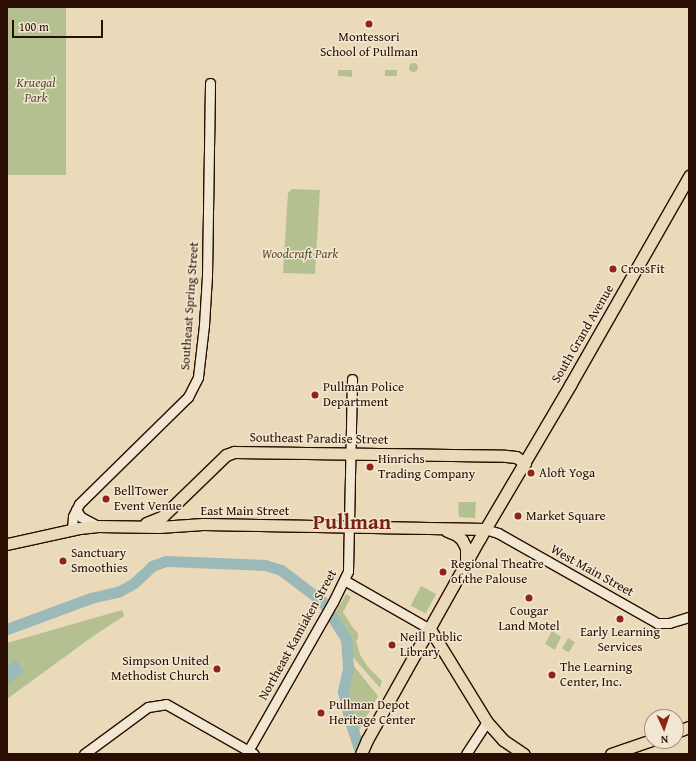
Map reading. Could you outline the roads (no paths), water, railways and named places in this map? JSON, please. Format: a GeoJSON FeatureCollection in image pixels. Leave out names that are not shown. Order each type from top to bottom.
{"type":"FeatureCollection","features":[{"type":"Feature","properties":{"kind":"main road","name":"South Grand Avenue"},"geometry":{"type":"LineString","coordinates":[[462,572],[485,529],[525,463],[689,176]]}},
{"type":"Feature","properties":{"kind":"main road","name":"Southeast Paradise Street"},"geometry":{"type":"LineString","coordinates":[[138,525],[158,519],[169,511],[230,453],[506,456],[516,458],[525,463]]}},
{"type":"Feature","properties":{"kind":"main road"},"geometry":{"type":"LineString","coordinates":[[169,511],[170,519],[188,525]]}},
{"type":"Feature","properties":{"kind":"main road","name":"East Main Street"},"geometry":{"type":"LineString","coordinates":[[7,544],[98,526],[204,524],[485,529]]}},
{"type":"Feature","properties":{"kind":"main road"},"geometry":{"type":"LineString","coordinates":[[361,754],[367,740],[462,572],[467,553],[461,538],[448,532],[427,529]]}},
{"type":"Feature","properties":{"kind":"main road"},"geometry":{"type":"LineString","coordinates":[[430,629],[487,722],[503,740],[524,754]]}},
{"type":"Feature","properties":{"kind":"main road"},"geometry":{"type":"LineString","coordinates":[[611,754],[644,743]]}},
{"type":"Feature","properties":{"kind":"street","name":"Southeast Spring Street"},"geometry":{"type":"LineString","coordinates":[[72,530],[76,510],[88,495],[188,397],[198,377],[204,325],[207,276],[210,83]]}},
{"type":"Feature","properties":{"kind":"street","name":"Northeast Kamiaken Street"},"geometry":{"type":"LineString","coordinates":[[251,752],[333,602],[349,568],[352,379]]}},
{"type":"Feature","properties":{"kind":"street"},"geometry":{"type":"LineString","coordinates":[[76,510],[81,517],[98,526]]}},
{"type":"Feature","properties":{"kind":"street","name":"West Main Street"},"geometry":{"type":"LineString","coordinates":[[485,529],[498,533],[657,622],[669,623],[689,617]]}},
{"type":"Feature","properties":{"kind":"street"},"geometry":{"type":"LineString","coordinates":[[344,580],[430,629]]}},
{"type":"Feature","properties":{"kind":"street"},"geometry":{"type":"LineString","coordinates":[[84,754],[148,707],[166,704],[251,752]]}},
{"type":"Feature","properties":{"kind":"street"},"geometry":{"type":"LineString","coordinates":[[466,754],[487,722]]}},
{"type":"Feature","properties":{"kind":"water"},"geometry":{"type":"Polygon","coordinates":[[[16,660],[24,672],[7,684],[7,666],[16,660]]]}},
{"type":"Feature","properties":{"kind":"waterway"},"geometry":{"type":"LineString","coordinates":[[7,629],[91,598],[118,592],[134,583],[152,566],[166,561],[265,565],[281,570],[322,601],[346,639],[348,669],[343,691],[349,718],[361,754]]}},
{"type":"Feature","properties":{"kind":"place","name":"Montessori School of Pullman"},"geometry":{"type":"Point","coordinates":[369,24]}},
{"type":"Feature","properties":{"kind":"place","name":"CrossFit"},"geometry":{"type":"Point","coordinates":[613,269]}},
{"type":"Feature","properties":{"kind":"place","name":"Pullman Police Department"},"geometry":{"type":"Point","coordinates":[315,395]}},
{"type":"Feature","properties":{"kind":"place","name":"Hinrichs Trading Company"},"geometry":{"type":"Point","coordinates":[370,467]}},
{"type":"Feature","properties":{"kind":"place","name":"Aloft Yoga"},"geometry":{"type":"Point","coordinates":[531,473]}},
{"type":"Feature","properties":{"kind":"place","name":"BellTower Event Venue"},"geometry":{"type":"Point","coordinates":[106,499]}},
{"type":"Feature","properties":{"kind":"place","name":"Market Square"},"geometry":{"type":"Point","coordinates":[518,516]}},
{"type":"Feature","properties":{"kind":"place","name":"Sanctuary Smoothies"},"geometry":{"type":"Point","coordinates":[63,561]}},
{"type":"Feature","properties":{"kind":"place","name":"Regional Theatre of the Palouse"},"geometry":{"type":"Point","coordinates":[443,572]}},
{"type":"Feature","properties":{"kind":"place","name":"Cougar Land Motel"},"geometry":{"type":"Point","coordinates":[529,598]}},
{"type":"Feature","properties":{"kind":"place","name":"Early Learning Services"},"geometry":{"type":"Point","coordinates":[620,619]}},
{"type":"Feature","properties":{"kind":"place","name":"Neill Public Library"},"geometry":{"type":"Point","coordinates":[392,645]}},
{"type":"Feature","properties":{"kind":"place","name":"Simpson United Methodist Church"},"geometry":{"type":"Point","coordinates":[217,669]}},
{"type":"Feature","properties":{"kind":"place","name":"The Learning Center, Inc."},"geometry":{"type":"Point","coordinates":[552,675]}},
{"type":"Feature","properties":{"kind":"place","name":"Pullman Depot Heritage Center"},"geometry":{"type":"Point","coordinates":[321,713]}},
{"type":"Feature","properties":{"kind":"district","name":"Pullman"},"geometry":{"type":"Point","coordinates":[352,522]}},
{"type":"Feature","properties":{"kind":"park label","name":"Kruegal Park"},"geometry":{"type":"Point","coordinates":[36,92]}},
{"type":"Feature","properties":{"kind":"park label","name":"Woodcraft Park"},"geometry":{"type":"Point","coordinates":[300,254]}}]}
